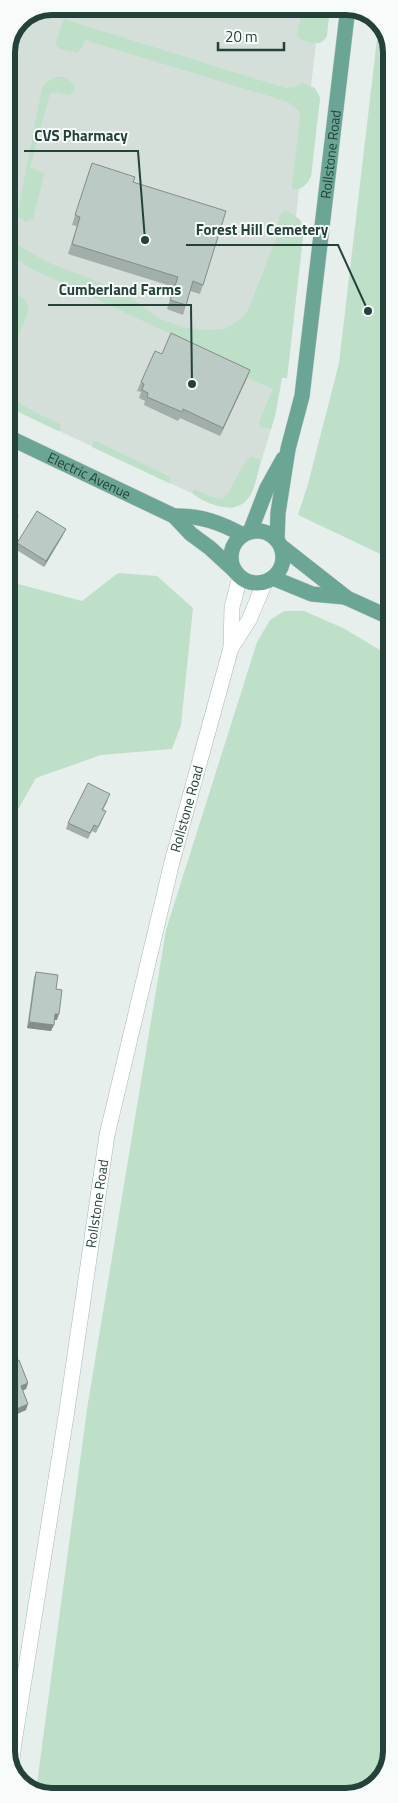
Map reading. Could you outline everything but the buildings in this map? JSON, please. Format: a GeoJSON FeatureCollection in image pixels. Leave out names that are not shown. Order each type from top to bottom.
{"type":"FeatureCollection","features":[{"type":"Feature","properties":{"kind":"main road","name":"Rollstone Road"},"geometry":{"type":"LineString","coordinates":[[279,543],[278,513],[288,449],[302,396],[347,15]]}},
{"type":"Feature","properties":{"kind":"main road","name":"Electric Avenue"},"geometry":{"type":"LineString","coordinates":[[15,440],[174,516],[191,534],[210,548],[237,574]]}},
{"type":"Feature","properties":{"kind":"main road","name":"Rollstone Road"},"geometry":{"type":"LineString","coordinates":[[247,534],[267,488],[288,449]]}},
{"type":"Feature","properties":{"kind":"main road","name":"Electric Avenue"},"geometry":{"type":"LineString","coordinates":[[174,516],[189,515],[223,524],[247,534]]}},
{"type":"Feature","properties":{"kind":"main road"},"geometry":{"type":"LineString","coordinates":[[279,543],[284,555],[283,564],[279,572],[269,580],[256,584],[248,582],[237,574],[232,563],[233,547],[237,540],[247,534],[264,532],[279,543],[347,598],[383,614]]}},
{"type":"Feature","properties":{"kind":"main road"},"geometry":{"type":"LineString","coordinates":[[269,580],[312,594],[347,598]]}},
{"type":"Feature","properties":{"kind":"street","name":"Rollstone Road"},"geometry":{"type":"LineString","coordinates":[[15,1738],[69,1401],[107,1136],[172,862],[231,648],[232,607],[237,574]]}},
{"type":"Feature","properties":{"kind":"street","name":"Rollstone Road"},"geometry":{"type":"LineString","coordinates":[[231,648],[249,620],[269,580]]}},
{"type":"Feature","properties":{"kind":"shaded area"},"geometry":{"type":"Polygon","coordinates":[[[52,15],[329,15],[326,39],[316,43],[311,86],[320,98],[311,176],[308,182],[299,189],[296,217],[304,228],[287,378],[282,378],[275,416],[251,495],[244,503],[238,506],[232,508],[219,506],[15,410],[15,52],[21,31],[31,21],[38,18],[52,15]]]}},
{"type":"Feature","properties":{"kind":"green space"},"geometry":{"type":"Polygon","coordinates":[[[301,15],[329,15],[327,36],[320,43],[304,41],[297,35],[301,15]]]}},
{"type":"Feature","properties":{"kind":"green space"},"geometry":{"type":"Polygon","coordinates":[[[64,19],[285,88],[295,87],[302,83],[315,88],[320,98],[311,176],[308,182],[299,189],[293,189],[292,187],[300,116],[299,111],[288,102],[85,40],[82,48],[77,53],[59,49],[55,44],[64,19]]]}},
{"type":"Feature","properties":{"kind":"green space"},"geometry":{"type":"Polygon","coordinates":[[[378,33],[383,52],[383,555],[298,515],[308,484],[339,363],[378,33]]]}},
{"type":"Feature","properties":{"kind":"green space"},"geometry":{"type":"Polygon","coordinates":[[[55,77],[64,77],[71,81],[75,86],[74,92],[69,95],[54,92],[50,94],[30,167],[44,173],[44,176],[33,219],[26,222],[17,216],[42,88],[55,77]]]}},
{"type":"Feature","properties":{"kind":"green space"},"geometry":{"type":"Polygon","coordinates":[[[286,210],[300,220],[304,228],[287,378],[282,378],[271,429],[261,427],[259,422],[273,389],[172,343],[175,336],[34,270],[20,261],[15,255],[15,246],[18,245],[47,262],[122,291],[158,318],[183,327],[202,330],[224,329],[245,315],[251,303],[277,235],[279,215],[286,210]]]}},
{"type":"Feature","properties":{"kind":"green space"},"geometry":{"type":"Polygon","coordinates":[[[15,294],[25,299],[28,306],[15,342],[15,294]]]}},
{"type":"Feature","properties":{"kind":"green space"},"geometry":{"type":"Polygon","coordinates":[[[15,398],[34,412],[58,423],[61,430],[58,431],[15,410],[15,398]]]}},
{"type":"Feature","properties":{"kind":"green space"},"geometry":{"type":"Polygon","coordinates":[[[96,441],[170,477],[171,484],[92,447],[93,442],[96,441]]]}},
{"type":"Feature","properties":{"kind":"green space"},"geometry":{"type":"Polygon","coordinates":[[[252,457],[261,460],[253,489],[243,503],[237,506],[222,507],[206,502],[193,494],[193,489],[218,499],[224,498],[244,463],[252,457]]]}},
{"type":"Feature","properties":{"kind":"green space"},"geometry":{"type":"Polygon","coordinates":[[[15,514],[19,515],[15,528],[15,514]]]}},
{"type":"Feature","properties":{"kind":"green space"},"geometry":{"type":"Polygon","coordinates":[[[118,573],[157,576],[193,608],[181,725],[172,749],[101,755],[36,778],[15,815],[15,583],[82,601],[118,573]]]}},
{"type":"Feature","properties":{"kind":"green space"},"geometry":{"type":"Polygon","coordinates":[[[284,611],[304,611],[343,628],[380,650],[383,657],[383,1756],[378,1770],[370,1779],[358,1786],[346,1788],[49,1788],[37,1785],[87,1409],[166,930],[257,642],[270,620],[284,611]]]}},
{"type":"Feature","properties":{"kind":"green space"},"geometry":{"type":"Polygon","coordinates":[[[15,1044],[19,1051],[15,1055],[15,1044]]]}},
{"type":"Feature","properties":{"kind":"place","name":"CVS Pharmacy"},"geometry":{"type":"Point","coordinates":[145,240]}},
{"type":"Feature","properties":{"kind":"place","name":"Forest Hill Cemetery"},"geometry":{"type":"Point","coordinates":[368,311]}},
{"type":"Feature","properties":{"kind":"place","name":"Cumberland Farms"},"geometry":{"type":"Point","coordinates":[192,384]}}]}
